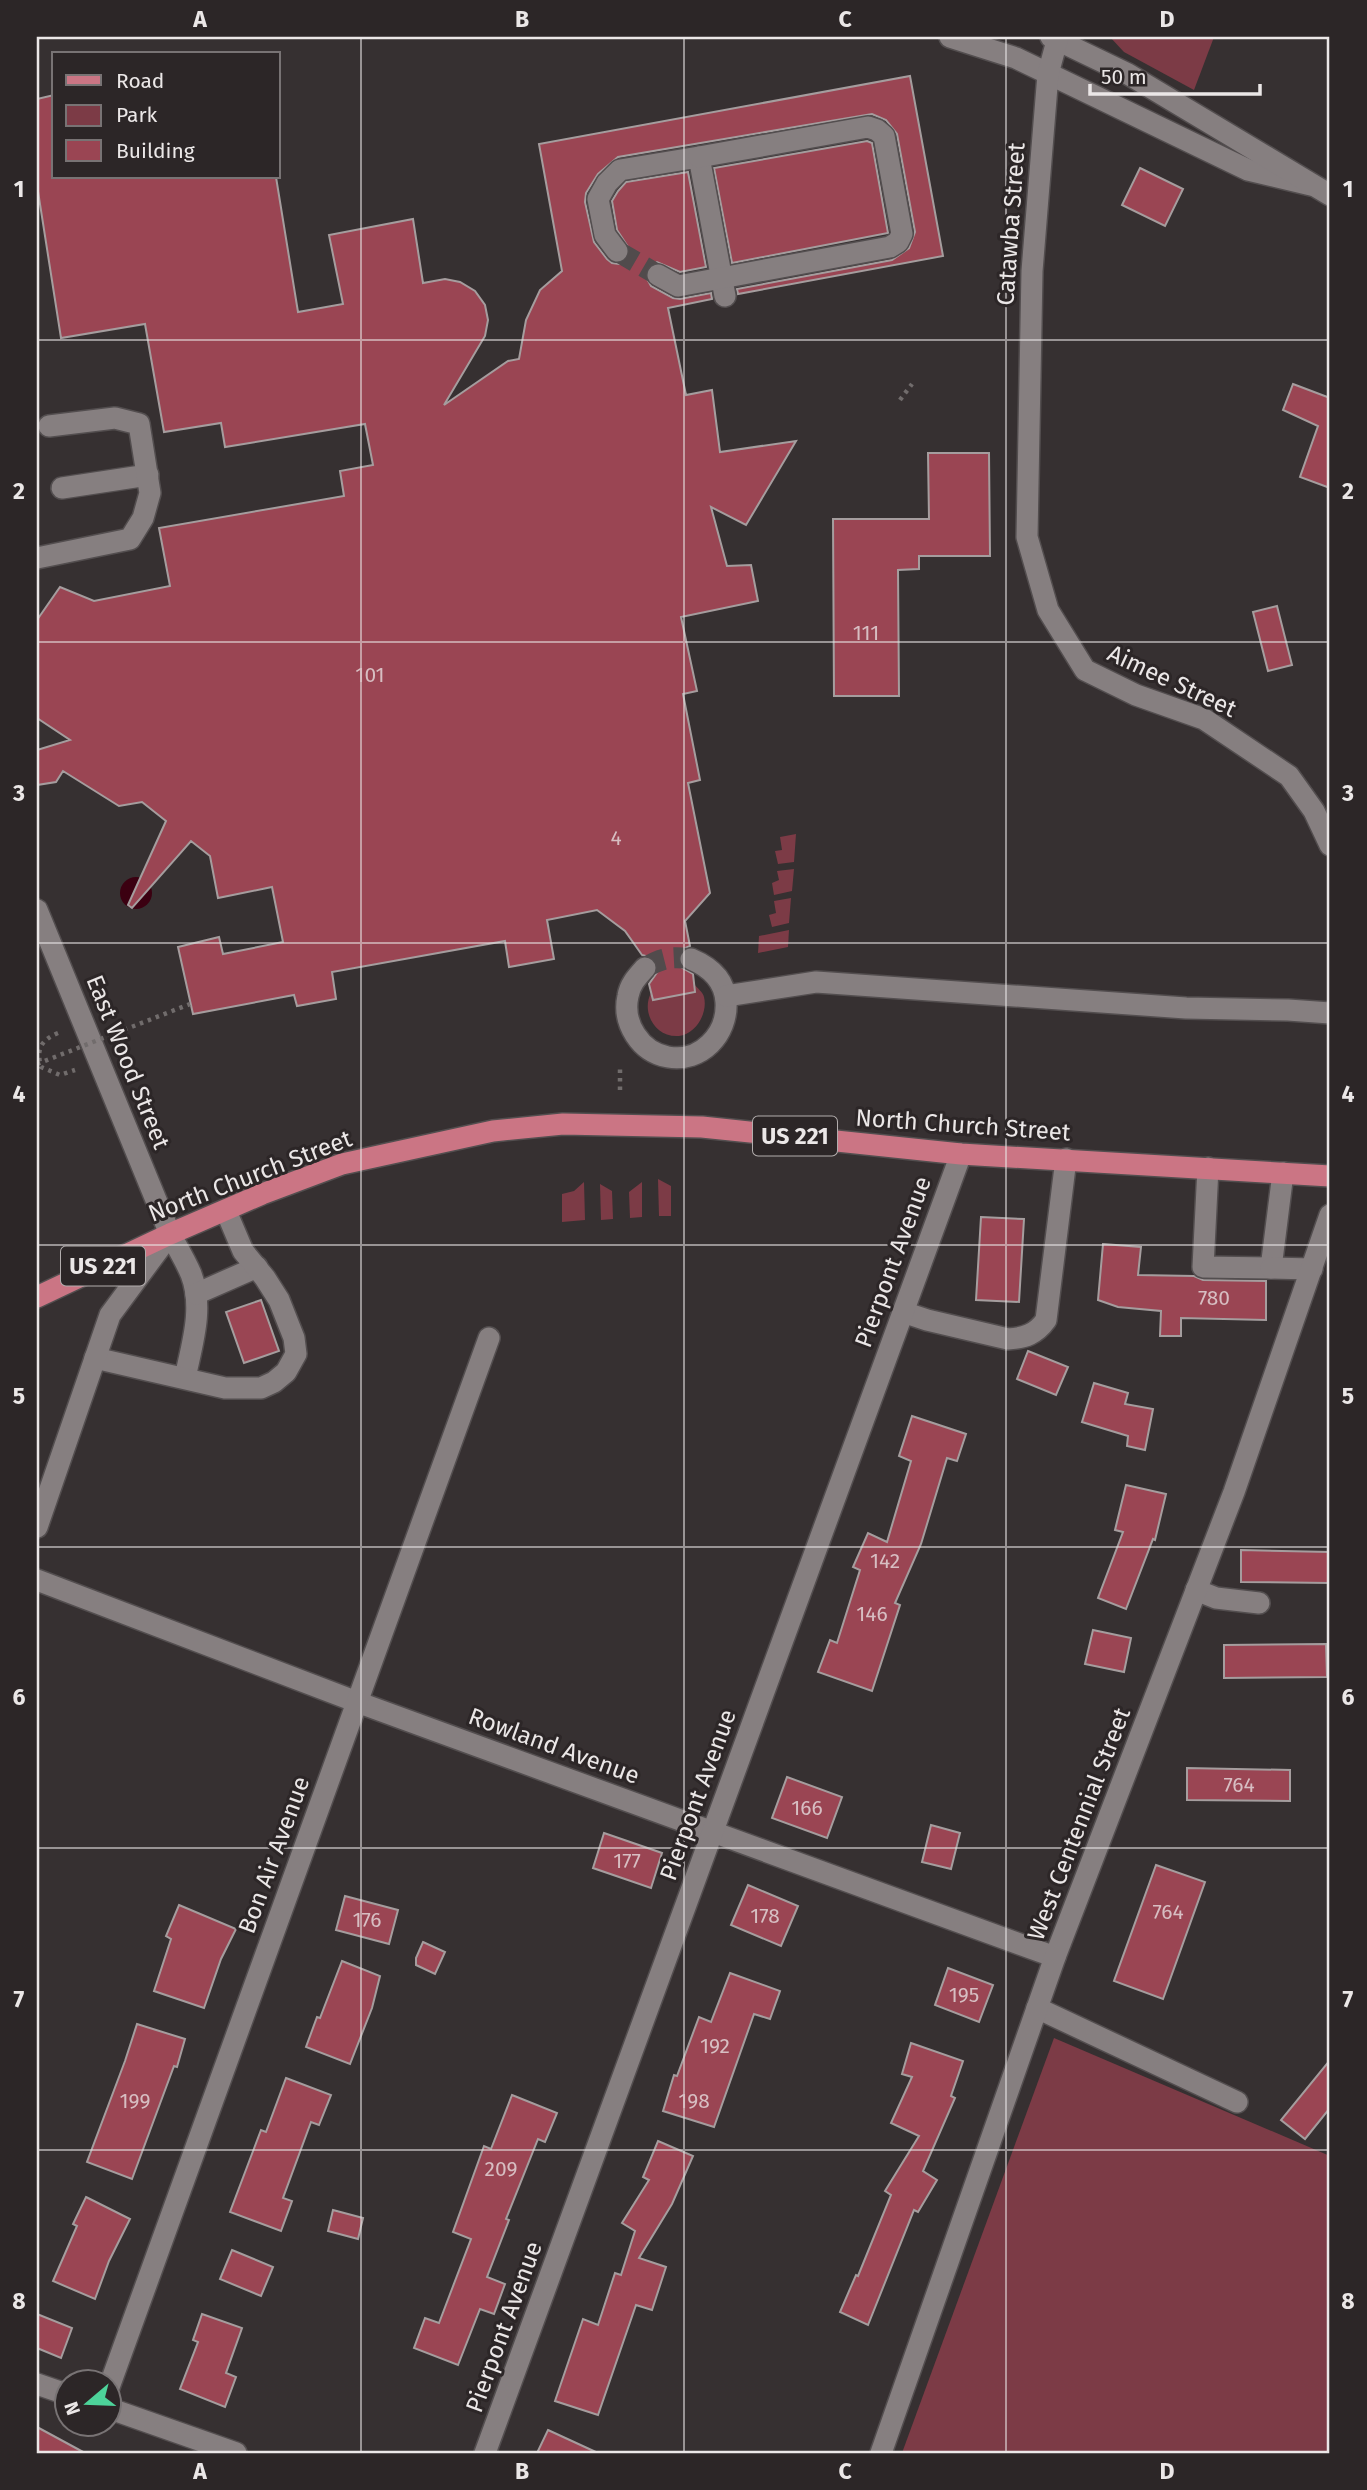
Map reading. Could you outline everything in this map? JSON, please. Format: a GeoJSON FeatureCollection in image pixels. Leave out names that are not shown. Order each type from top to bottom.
{"type":"FeatureCollection","features":[{"type":"Feature","properties":{"kind":"main road","name":"North Church Street"},"geometry":{"type":"LineString","coordinates":[[37,1297],[170,1234],[342,1164],[493,1131],[563,1124],[702,1126],[961,1154],[1330,1176]]}},
{"type":"Feature","properties":{"kind":"street"},"geometry":{"type":"LineString","coordinates":[[950,37],[1016,58],[1248,170],[1321,190]]}},
{"type":"Feature","properties":{"kind":"street"},"geometry":{"type":"LineString","coordinates":[[1055,37],[1128,74],[1321,190]]}},
{"type":"Feature","properties":{"kind":"street","name":"Catawba Street"},"geometry":{"type":"LineString","coordinates":[[1030,414],[1032,271],[1048,74],[1055,37]]}},
{"type":"Feature","properties":{"kind":"street"},"geometry":{"type":"LineString","coordinates":[[617,251],[605,235],[598,199],[607,183],[620,170],[868,127],[884,136],[902,234],[898,242],[890,247],[723,287],[678,286],[657,275]]}},
{"type":"Feature","properties":{"kind":"street"},"geometry":{"type":"LineString","coordinates":[[699,157],[723,287]]}},
{"type":"Feature","properties":{"kind":"street","name":"Aimee Street"},"geometry":{"type":"LineString","coordinates":[[1030,414],[1027,537],[1048,610],[1085,670],[1136,695],[1204,719],[1289,776],[1314,811],[1330,845]]}},
{"type":"Feature","properties":{"kind":"street"},"geometry":{"type":"LineString","coordinates":[[37,558],[130,539],[143,519],[150,493],[139,424],[115,418],[49,426]]}},
{"type":"Feature","properties":{"kind":"street"},"geometry":{"type":"LineString","coordinates":[[62,488],[148,475]]}},
{"type":"Feature","properties":{"kind":"street","name":"East Wood Street"},"geometry":{"type":"LineString","coordinates":[[37,910],[170,1234],[191,1274],[196,1294]]}},
{"type":"Feature","properties":{"kind":"street"},"geometry":{"type":"LineString","coordinates":[[645,968],[634,980],[628,995],[627,1012],[631,1027],[640,1041],[653,1051],[668,1057],[685,1057],[701,1052],[713,1042],[723,1028],[727,1012],[726,996],[721,983],[713,972],[691,959]]}},
{"type":"Feature","properties":{"kind":"street"},"geometry":{"type":"LineString","coordinates":[[726,996],[816,982],[1186,1008],[1330,1013]]}},
{"type":"Feature","properties":{"kind":"street","name":"Pierpont Avenue"},"geometry":{"type":"LineString","coordinates":[[485,2453],[961,1154]]}},
{"type":"Feature","properties":{"kind":"street"},"geometry":{"type":"LineString","coordinates":[[903,1312],[1008,1339],[1032,1335],[1041,1327],[1046,1320],[1066,1159]]}},
{"type":"Feature","properties":{"kind":"street"},"geometry":{"type":"LineString","coordinates":[[1208,1168],[1203,1267],[1312,1269]]}},
{"type":"Feature","properties":{"kind":"street"},"geometry":{"type":"LineString","coordinates":[[1271,1268],[1283,1173]]}},
{"type":"Feature","properties":{"kind":"street"},"geometry":{"type":"LineString","coordinates":[[95,1358],[225,1388],[261,1388],[286,1372],[293,1362],[296,1346],[279,1300],[243,1251],[226,1210]]}},
{"type":"Feature","properties":{"kind":"street","name":"West Centennial Street"},"geometry":{"type":"LineString","coordinates":[[881,2453],[1055,1958],[1234,1492],[1330,1215]]}},
{"type":"Feature","properties":{"kind":"street"},"geometry":{"type":"LineString","coordinates":[[37,1527],[114,1307],[170,1234]]}},
{"type":"Feature","properties":{"kind":"street"},"geometry":{"type":"LineString","coordinates":[[185,1378],[197,1317],[196,1294],[257,1267]]}},
{"type":"Feature","properties":{"kind":"street","name":"Bon Air Avenue"},"geometry":{"type":"LineString","coordinates":[[116,2368],[489,1338]]}},
{"type":"Feature","properties":{"kind":"street","name":"Rowland Avenue"},"geometry":{"type":"LineString","coordinates":[[37,1580],[357,1702],[1055,1958]]}},
{"type":"Feature","properties":{"kind":"street"},"geometry":{"type":"LineString","coordinates":[[1196,1590],[1216,1598],[1259,1602]]}},
{"type":"Feature","properties":{"kind":"street"},"geometry":{"type":"LineString","coordinates":[[1037,2008],[1237,2102]]}},
{"type":"Feature","properties":{"kind":"street"},"geometry":{"type":"LineString","coordinates":[[122,2413],[236,2453]]}},
{"type":"Feature","properties":{"kind":"path"},"geometry":{"type":"LineString","coordinates":[[900,400],[912,384]]}},
{"type":"Feature","properties":{"kind":"path"},"geometry":{"type":"LineString","coordinates":[[37,1064],[190,1003]]}},
{"type":"Feature","properties":{"kind":"path"},"geometry":{"type":"LineString","coordinates":[[58,1032],[45,1040],[41,1047],[38,1055],[41,1067],[60,1075],[75,1070]]}},
{"type":"Feature","properties":{"kind":"path"},"geometry":{"type":"LineString","coordinates":[[620,1069],[620,1090]]}},
{"type":"Feature","properties":{"kind":"green space"},"geometry":{"type":"Polygon","coordinates":[[[1110,37],[1214,37],[1194,90],[1124,52],[1110,37]]]}},
{"type":"Feature","properties":{"kind":"green space"},"geometry":{"type":"Polygon","coordinates":[[[796,834],[794,862],[778,864],[775,851],[782,850],[780,837],[796,834]]]}},
{"type":"Feature","properties":{"kind":"green space"},"geometry":{"type":"Polygon","coordinates":[[[794,869],[792,891],[774,895],[772,883],[779,880],[777,871],[794,869]]]}},
{"type":"Feature","properties":{"kind":"green space"},"geometry":{"type":"Polygon","coordinates":[[[791,898],[789,923],[772,927],[769,915],[776,913],[774,901],[791,898]]]}},
{"type":"Feature","properties":{"kind":"green space"},"geometry":{"type":"Polygon","coordinates":[[[789,930],[788,947],[758,953],[759,936],[789,930]]]}},
{"type":"Feature","properties":{"kind":"green space"},"geometry":{"type":"Polygon","coordinates":[[[694,984],[704,997],[705,1003],[699,1022],[691,1031],[679,1036],[663,1033],[649,1015],[648,1000],[651,993],[654,1000],[695,992],[694,984]]]}},
{"type":"Feature","properties":{"kind":"green space"},"geometry":{"type":"Polygon","coordinates":[[[658,1179],[671,1186],[671,1216],[659,1216],[658,1179]]]}},
{"type":"Feature","properties":{"kind":"green space"},"geometry":{"type":"Polygon","coordinates":[[[584,1182],[585,1220],[562,1222],[562,1194],[574,1191],[584,1182]]]}},
{"type":"Feature","properties":{"kind":"green space"},"geometry":{"type":"Polygon","coordinates":[[[642,1182],[642,1217],[630,1218],[629,1192],[642,1182]]]}},
{"type":"Feature","properties":{"kind":"green space"},"geometry":{"type":"Polygon","coordinates":[[[600,1184],[612,1191],[613,1219],[601,1220],[600,1184]]]}},
{"type":"Feature","properties":{"kind":"green space"},"geometry":{"type":"Polygon","coordinates":[[[1054,2038],[1330,2156],[1330,2453],[902,2453],[1054,2038]]]}},
{"type":"Feature","properties":{"kind":"shaded area"},"geometry":{"type":"Polygon","coordinates":[[[136,877],[147,882],[152,893],[147,904],[136,909],[125,904],[120,893],[125,882],[136,877]]]}},
{"type":"Feature","properties":{"kind":"building"},"geometry":{"type":"Polygon","coordinates":[[[910,76],[943,256],[738,294],[737,289],[892,260],[909,248],[915,232],[897,134],[886,120],[872,114],[618,157],[598,174],[586,193],[585,202],[594,242],[607,259],[619,264],[629,257],[630,250],[617,230],[612,201],[618,191],[626,182],[688,172],[706,267],[680,272],[657,262],[647,268],[645,275],[651,286],[673,298],[711,293],[712,299],[668,308],[686,395],[712,390],[720,452],[796,441],[746,525],[711,507],[727,566],[751,565],[758,601],[681,617],[697,691],[683,694],[700,780],[688,783],[710,893],[685,921],[690,946],[683,949],[678,959],[681,967],[693,974],[695,992],[653,1000],[649,984],[658,971],[657,963],[653,958],[642,955],[625,931],[597,910],[547,920],[554,959],[509,967],[505,941],[332,972],[336,999],[297,1006],[294,995],[193,1014],[178,947],[219,937],[223,954],[283,942],[272,887],[218,898],[210,856],[191,841],[132,908],[128,905],[166,821],[142,802],[119,806],[63,771],[56,782],[37,785],[37,750],[70,740],[37,718],[37,620],[60,587],[94,601],[170,586],[159,528],[344,496],[340,471],[373,465],[365,424],[225,447],[221,423],[164,432],[145,324],[61,338],[37,185],[37,99],[52,95],[52,178],[276,178],[298,312],[343,304],[329,235],[413,219],[423,283],[445,279],[460,282],[475,291],[485,305],[488,320],[485,336],[444,405],[508,361],[519,359],[526,320],[540,290],[562,271],[539,144],[910,76]]]}},
{"type":"Feature","properties":{"kind":"building"},"geometry":{"type":"Polygon","coordinates":[[[867,141],[872,143],[888,233],[732,263],[714,168],[867,141]]]}},
{"type":"Feature","properties":{"kind":"building"},"geometry":{"type":"Polygon","coordinates":[[[1140,168],[1183,189],[1165,226],[1122,205],[1140,168]]]}},
{"type":"Feature","properties":{"kind":"building"},"geometry":{"type":"Polygon","coordinates":[[[1293,384],[1330,398],[1330,488],[1300,477],[1318,426],[1283,410],[1293,384]]]}},
{"type":"Feature","properties":{"kind":"building"},"geometry":{"type":"Polygon","coordinates":[[[928,453],[989,453],[990,556],[919,556],[919,569],[898,570],[899,696],[834,696],[833,519],[929,519],[928,453]]]}},
{"type":"Feature","properties":{"kind":"building"},"geometry":{"type":"Polygon","coordinates":[[[1277,606],[1292,665],[1268,671],[1253,612],[1277,606]]]}},
{"type":"Feature","properties":{"kind":"building"},"geometry":{"type":"Polygon","coordinates":[[[981,1217],[1024,1219],[1019,1302],[976,1300],[981,1217]]]}},
{"type":"Feature","properties":{"kind":"building"},"geometry":{"type":"Polygon","coordinates":[[[1103,1244],[1141,1247],[1138,1275],[1266,1281],[1266,1320],[1181,1318],[1181,1336],[1160,1336],[1161,1311],[1118,1307],[1098,1300],[1103,1244]]]}},
{"type":"Feature","properties":{"kind":"building"},"geometry":{"type":"Polygon","coordinates":[[[261,1300],[279,1351],[244,1363],[226,1312],[261,1300]]]}},
{"type":"Feature","properties":{"kind":"building"},"geometry":{"type":"Polygon","coordinates":[[[1028,1351],[1068,1367],[1056,1395],[1017,1379],[1028,1351]]]}},
{"type":"Feature","properties":{"kind":"building"},"geometry":{"type":"Polygon","coordinates":[[[1094,1383],[1128,1393],[1125,1404],[1153,1409],[1145,1450],[1127,1446],[1128,1436],[1082,1422],[1094,1383]]]}},
{"type":"Feature","properties":{"kind":"building"},"geometry":{"type":"Polygon","coordinates":[[[912,1416],[966,1434],[957,1461],[947,1458],[921,1544],[895,1603],[900,1605],[872,1691],[818,1672],[830,1640],[837,1643],[860,1570],[853,1567],[868,1533],[887,1542],[911,1461],[899,1456],[912,1416]]]}},
{"type":"Feature","properties":{"kind":"building"},"geometry":{"type":"Polygon","coordinates":[[[1126,1485],[1166,1494],[1155,1540],[1153,1539],[1126,1609],[1098,1598],[1123,1532],[1115,1530],[1126,1485]]]}},
{"type":"Feature","properties":{"kind":"building"},"geometry":{"type":"Polygon","coordinates":[[[1241,1550],[1330,1552],[1330,1583],[1241,1582],[1241,1550]]]}},
{"type":"Feature","properties":{"kind":"building"},"geometry":{"type":"Polygon","coordinates":[[[1093,1630],[1131,1638],[1124,1672],[1085,1664],[1093,1630]]]}},
{"type":"Feature","properties":{"kind":"building"},"geometry":{"type":"Polygon","coordinates":[[[1326,1644],[1327,1677],[1224,1678],[1224,1645],[1326,1644]]]}},
{"type":"Feature","properties":{"kind":"building"},"geometry":{"type":"Polygon","coordinates":[[[1187,1768],[1290,1770],[1290,1801],[1187,1800],[1187,1768]]]}},
{"type":"Feature","properties":{"kind":"building"},"geometry":{"type":"Polygon","coordinates":[[[787,1777],[842,1797],[827,1838],[772,1818],[787,1777]]]}},
{"type":"Feature","properties":{"kind":"building"},"geometry":{"type":"Polygon","coordinates":[[[931,1825],[960,1833],[951,1869],[922,1862],[931,1825]]]}},
{"type":"Feature","properties":{"kind":"building"},"geometry":{"type":"Polygon","coordinates":[[[604,1833],[662,1853],[651,1888],[593,1868],[604,1833]]]}},
{"type":"Feature","properties":{"kind":"building"},"geometry":{"type":"Polygon","coordinates":[[[1156,1865],[1205,1882],[1163,1999],[1114,1981],[1156,1865]]]}},
{"type":"Feature","properties":{"kind":"building"},"geometry":{"type":"Polygon","coordinates":[[[748,1885],[798,1906],[781,1946],[731,1925],[748,1885]]]}},
{"type":"Feature","properties":{"kind":"building"},"geometry":{"type":"Polygon","coordinates":[[[345,1896],[398,1910],[389,1944],[336,1930],[345,1896]]]}},
{"type":"Feature","properties":{"kind":"building"},"geometry":{"type":"Polygon","coordinates":[[[179,1905],[236,1929],[221,1959],[204,2008],[154,1991],[171,1939],[166,1936],[179,1905]]]}},
{"type":"Feature","properties":{"kind":"building"},"geometry":{"type":"Polygon","coordinates":[[[423,1942],[445,1952],[435,1974],[416,1965],[423,1942]]]}},
{"type":"Feature","properties":{"kind":"building"},"geometry":{"type":"Polygon","coordinates":[[[342,1961],[380,1976],[372,2008],[350,2064],[306,2047],[342,1961]]]}},
{"type":"Feature","properties":{"kind":"building"},"geometry":{"type":"Polygon","coordinates":[[[948,1968],[993,1985],[979,2022],[935,2005],[948,1968]]]}},
{"type":"Feature","properties":{"kind":"building"},"geometry":{"type":"Polygon","coordinates":[[[730,1973],[780,1991],[770,2019],[754,2014],[714,2127],[663,2111],[674,2075],[677,2076],[699,2017],[711,2022],[730,1973]]]}},
{"type":"Feature","properties":{"kind":"building"},"geometry":{"type":"Polygon","coordinates":[[[137,2024],[185,2039],[177,2067],[174,2066],[132,2179],[87,2162],[137,2024]]]}},
{"type":"Feature","properties":{"kind":"building"},"geometry":{"type":"Polygon","coordinates":[[[911,2043],[963,2061],[951,2096],[955,2098],[923,2171],[937,2180],[918,2212],[914,2210],[868,2325],[840,2312],[856,2275],[858,2276],[891,2195],[885,2191],[919,2136],[891,2123],[912,2077],[902,2074],[911,2043]]]}},
{"type":"Feature","properties":{"kind":"building"},"geometry":{"type":"Polygon","coordinates":[[[1330,2060],[1330,2108],[1305,2139],[1281,2120],[1330,2060]]]}},
{"type":"Feature","properties":{"kind":"building"},"geometry":{"type":"Polygon","coordinates":[[[286,2078],[331,2095],[319,2125],[311,2122],[283,2198],[292,2201],[281,2231],[230,2212],[261,2130],[266,2132],[286,2078]]]}},
{"type":"Feature","properties":{"kind":"building"},"geometry":{"type":"Polygon","coordinates":[[[512,2095],[557,2113],[545,2142],[538,2139],[506,2219],[509,2220],[487,2277],[505,2284],[494,2314],[480,2309],[458,2365],[414,2348],[425,2318],[439,2323],[471,2239],[453,2232],[484,2146],[491,2149],[512,2095]]]}},
{"type":"Feature","properties":{"kind":"building"},"geometry":{"type":"Polygon","coordinates":[[[658,2141],[693,2156],[672,2204],[639,2258],[666,2267],[652,2310],[636,2305],[598,2415],[555,2401],[583,2319],[598,2325],[615,2273],[621,2275],[635,2231],[622,2223],[649,2180],[643,2177],[658,2141]]]}},
{"type":"Feature","properties":{"kind":"building"},"geometry":{"type":"Polygon","coordinates":[[[86,2197],[130,2219],[109,2261],[95,2299],[53,2281],[77,2226],[73,2224],[86,2197]]]}},
{"type":"Feature","properties":{"kind":"building"},"geometry":{"type":"Polygon","coordinates":[[[333,2210],[363,2218],[358,2239],[328,2231],[333,2210]]]}},
{"type":"Feature","properties":{"kind":"building"},"geometry":{"type":"Polygon","coordinates":[[[232,2250],[273,2267],[261,2296],[220,2279],[232,2250]]]}},
{"type":"Feature","properties":{"kind":"building"},"geometry":{"type":"Polygon","coordinates":[[[37,2314],[72,2328],[61,2358],[37,2348],[37,2314]]]}},
{"type":"Feature","properties":{"kind":"building"},"geometry":{"type":"Polygon","coordinates":[[[202,2314],[242,2328],[226,2373],[236,2377],[225,2407],[180,2389],[198,2342],[193,2340],[202,2314]]]}},
{"type":"Feature","properties":{"kind":"building"},"geometry":{"type":"Polygon","coordinates":[[[37,2427],[52,2435],[52,2438],[57,2438],[85,2453],[37,2453],[37,2427]]]}},
{"type":"Feature","properties":{"kind":"building"},"geometry":{"type":"Polygon","coordinates":[[[548,2430],[598,2453],[537,2453],[548,2430]]]}},
{"type":"Feature","properties":{"kind":"tunnel"},"geometry":{"type":"LineString","coordinates":[[617,251],[658,275]]}},
{"type":"Feature","properties":{"kind":"tunnel"},"geometry":{"type":"LineString","coordinates":[[645,968],[667,959],[691,959]]}}]}
